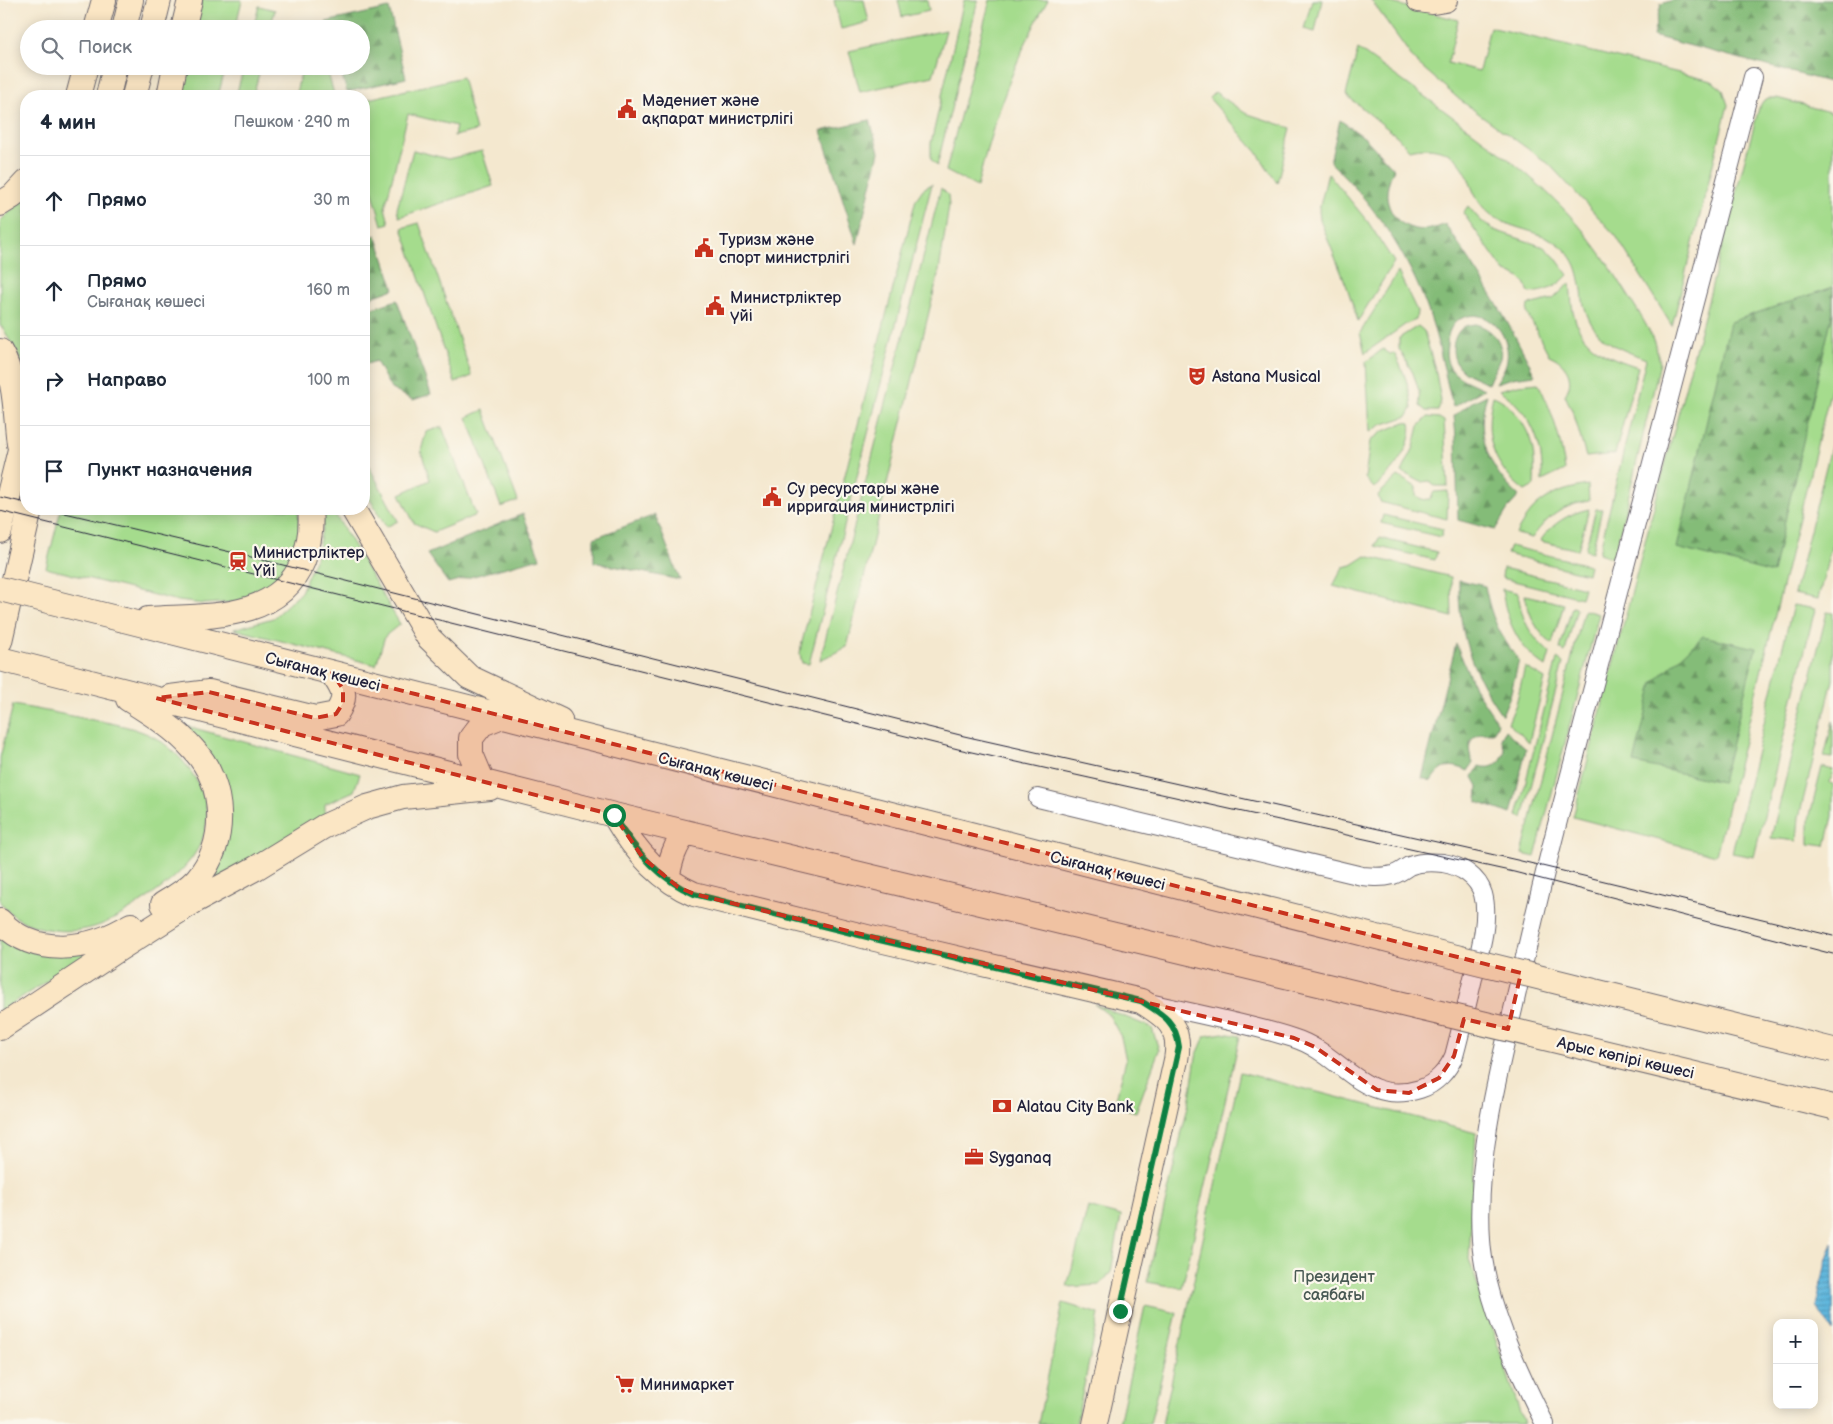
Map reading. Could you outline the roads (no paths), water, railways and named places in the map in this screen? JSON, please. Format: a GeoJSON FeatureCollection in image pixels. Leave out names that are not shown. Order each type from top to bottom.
{"type":"FeatureCollection","features":[{"type":"Feature","properties":{"kind":"main road"},"geometry":{"type":"LineString","coordinates":[[98,20],[104,0]]}},
{"type":"Feature","properties":{"kind":"main road"},"geometry":{"type":"LineString","coordinates":[[126,20],[132,0]]}},
{"type":"Feature","properties":{"kind":"main road"},"geometry":{"type":"LineString","coordinates":[[154,20],[159,0]]}},
{"type":"Feature","properties":{"kind":"main road"},"geometry":{"type":"LineString","coordinates":[[185,20],[190,0]]}},
{"type":"Feature","properties":{"kind":"main road"},"geometry":{"type":"LineString","coordinates":[[1419,0],[1433,2],[1445,0]]}},
{"type":"Feature","properties":{"kind":"main road"},"geometry":{"type":"LineString","coordinates":[[80,90],[84,75]]}},
{"type":"Feature","properties":{"kind":"main road"},"geometry":{"type":"LineString","coordinates":[[109,90],[113,75]]}},
{"type":"Feature","properties":{"kind":"main road"},"geometry":{"type":"LineString","coordinates":[[136,90],[140,75]]}},
{"type":"Feature","properties":{"kind":"main road"},"geometry":{"type":"LineString","coordinates":[[170,90],[173,75]]}},
{"type":"Feature","properties":{"kind":"main road"},"geometry":{"type":"LineString","coordinates":[[0,204],[13,196],[20,188]]}},
{"type":"Feature","properties":{"kind":"main road"},"geometry":{"type":"LineString","coordinates":[[0,351],[6,361],[11,377],[20,450],[0,531]]}},
{"type":"Feature","properties":{"kind":"main road"},"geometry":{"type":"LineString","coordinates":[[0,641],[29,515]]}},
{"type":"Feature","properties":{"kind":"main road"},"geometry":{"type":"LineString","coordinates":[[124,620],[227,614],[264,603],[281,592],[294,578],[311,535],[310,515]]}},
{"type":"Feature","properties":{"kind":"main road"},"geometry":{"type":"LineString","coordinates":[[356,515],[428,638],[469,678],[611,744]]}},
{"type":"Feature","properties":{"kind":"main road","name":"Сығанақ көшесі"},"geometry":{"type":"LineString","coordinates":[[0,589],[1432,952],[1833,1050]]}},
{"type":"Feature","properties":{"kind":"main road"},"geometry":{"type":"LineString","coordinates":[[0,659],[686,832],[677,843],[667,878]]}},
{"type":"Feature","properties":{"kind":"main road"},"geometry":{"type":"LineString","coordinates":[[156,698],[210,692],[315,718],[336,714],[343,703],[342,689],[332,673]]}},
{"type":"Feature","properties":{"kind":"main road"},"geometry":{"type":"LineString","coordinates":[[0,921],[23,938],[42,944],[65,947],[99,941],[113,936],[184,891],[197,879],[209,860],[216,841],[219,804],[215,785],[206,766],[194,750],[160,718],[108,686]]}},
{"type":"Feature","properties":{"kind":"main road"},"geometry":{"type":"LineString","coordinates":[[494,783],[471,754],[470,738],[482,724],[502,716]]}},
{"type":"Feature","properties":{"kind":"main road"},"geometry":{"type":"LineString","coordinates":[[0,1028],[193,902],[329,824],[367,807],[403,797],[494,783]]}},
{"type":"Feature","properties":{"kind":"main road"},"geometry":{"type":"LineString","coordinates":[[614,815],[627,838],[643,858],[678,888],[694,894],[875,939],[1141,1001],[1160,1012],[1171,1023],[1177,1034],[1179,1047],[1095,1424]]}},
{"type":"Feature","properties":{"kind":"main road","name":"Арыс көпірі көшесі"},"geometry":{"type":"LineString","coordinates":[[686,832],[1833,1107]]}},
{"type":"Feature","properties":{"kind":"street"},"geometry":{"type":"LineString","coordinates":[[1545,1424],[1527,1388],[1490,1288],[1481,1244],[1480,1206],[1483,1157],[1494,1090],[1538,897],[1680,359],[1752,77]]}},
{"type":"Feature","properties":{"kind":"street"},"geometry":{"type":"LineString","coordinates":[[1038,798],[1362,876],[1381,877],[1394,875],[1411,866],[1425,863],[1452,865],[1466,871],[1478,883],[1483,895],[1485,912],[1482,940],[1450,1067],[1426,1087],[1409,1093],[1377,1090],[1360,1081],[1315,1047],[1294,1038],[1243,1024],[1141,1001]]}},
{"type":"Feature","properties":{"kind":"water"},"geometry":{"type":"Polygon","coordinates":[[[1833,1242],[1833,1332],[1816,1306],[1827,1258],[1833,1242]]]}},
{"type":"Feature","properties":{"kind":"tram line"},"geometry":{"type":"LineString","coordinates":[[0,497],[20,502]]}},
{"type":"Feature","properties":{"kind":"tram line"},"geometry":{"type":"LineString","coordinates":[[0,511],[958,749],[1514,872],[1833,954]]}},
{"type":"Feature","properties":{"kind":"tram line"},"geometry":{"type":"LineString","coordinates":[[73,515],[239,554],[964,736],[1517,860],[1833,936]]}},
{"type":"Feature","properties":{"kind":"place","name":"Мәдениет және ақпарат министрлігі"},"geometry":{"type":"Point","coordinates":[627,109]}},
{"type":"Feature","properties":{"kind":"place","name":"Туризм және спорт министрлігі"},"geometry":{"type":"Point","coordinates":[704,248]}},
{"type":"Feature","properties":{"kind":"place","name":"Министрліктер үйі"},"geometry":{"type":"Point","coordinates":[715,306]}},
{"type":"Feature","properties":{"kind":"place","name":"Astana Musical"},"geometry":{"type":"Point","coordinates":[1197,376]}},
{"type":"Feature","properties":{"kind":"place","name":"Су ресурстары және ирригация министрлігі"},"geometry":{"type":"Point","coordinates":[772,497]}},
{"type":"Feature","properties":{"kind":"place","name":"Министрліктер Үйі"},"geometry":{"type":"Point","coordinates":[238,561]}},
{"type":"Feature","properties":{"kind":"place","name":"Alatau City Bank"},"geometry":{"type":"Point","coordinates":[1002,1106]}},
{"type":"Feature","properties":{"kind":"place","name":"Syganaq"},"geometry":{"type":"Point","coordinates":[974,1157]}},
{"type":"Feature","properties":{"kind":"place","name":"Минимаркет"},"geometry":{"type":"Point","coordinates":[625,1384]}},
{"type":"Feature","properties":{"kind":"park label","name":"Президент саябағы"},"geometry":{"type":"Point","coordinates":[1334,1285]}}]}
